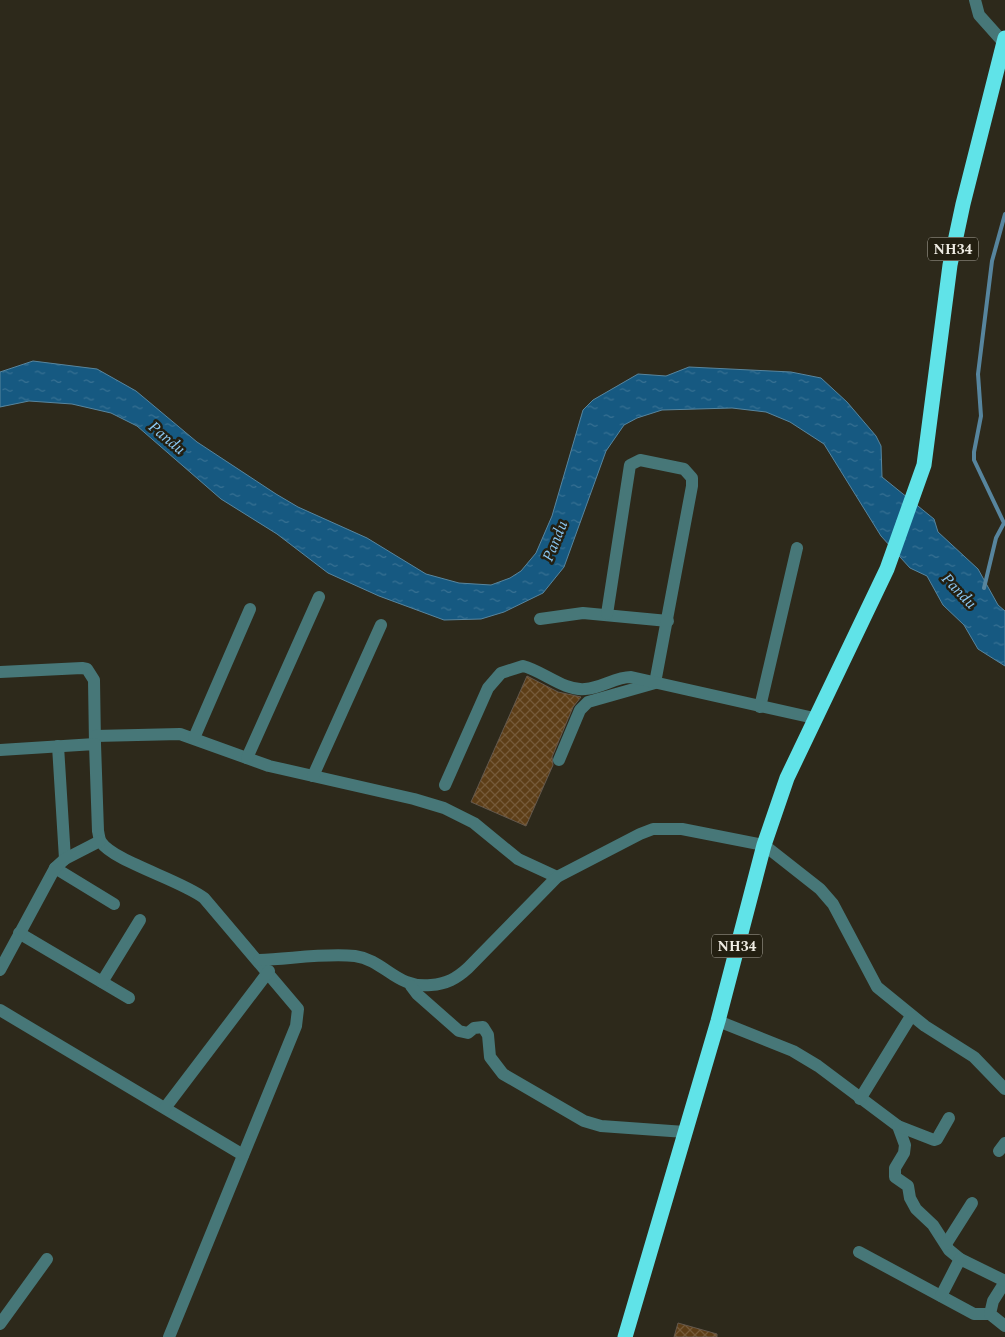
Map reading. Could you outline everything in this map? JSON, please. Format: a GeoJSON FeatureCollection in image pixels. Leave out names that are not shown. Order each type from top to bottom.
{"type":"FeatureCollection","features":[{"type":"Feature","properties":{"kind":"highway","name":"NH34"},"geometry":{"type":"LineString","coordinates":[[625,1337],[718,1021],[764,845],[787,778],[814,718],[887,569],[924,465],[950,265],[963,204],[1004,40]]}},
{"type":"Feature","properties":{"kind":"street"},"geometry":{"type":"LineString","coordinates":[[975,0],[979,15],[1004,40]]}},
{"type":"Feature","properties":{"kind":"street"},"geometry":{"type":"LineString","coordinates":[[606,614],[630,465],[640,460],[684,469],[692,478],[668,621],[655,683]]}},
{"type":"Feature","properties":{"kind":"street"},"geometry":{"type":"LineString","coordinates":[[760,708],[797,548]]}},
{"type":"Feature","properties":{"kind":"street"},"geometry":{"type":"LineString","coordinates":[[247,758],[319,596]]}},
{"type":"Feature","properties":{"kind":"street"},"geometry":{"type":"LineString","coordinates":[[194,738],[250,609]]}},
{"type":"Feature","properties":{"kind":"street"},"geometry":{"type":"LineString","coordinates":[[540,619],[566,614],[606,614],[668,621]]}},
{"type":"Feature","properties":{"kind":"street"},"geometry":{"type":"LineString","coordinates":[[313,776],[381,625]]}},
{"type":"Feature","properties":{"kind":"street"},"geometry":{"type":"LineString","coordinates":[[445,785],[488,688],[501,673],[523,666],[578,689],[592,688],[624,677],[760,708],[814,718]]}},
{"type":"Feature","properties":{"kind":"street"},"geometry":{"type":"LineString","coordinates":[[0,672],[87,669],[94,680],[98,831],[100,841],[114,854],[196,891],[213,906],[294,1001],[298,1015],[296,1026],[169,1337]]}},
{"type":"Feature","properties":{"kind":"street"},"geometry":{"type":"LineString","coordinates":[[559,760],[580,710],[588,702],[655,683]]}},
{"type":"Feature","properties":{"kind":"street"},"geometry":{"type":"LineString","coordinates":[[0,750],[58,746],[95,740],[169,733],[194,738],[269,766],[444,808],[474,823],[518,859],[557,877]]}},
{"type":"Feature","properties":{"kind":"street"},"geometry":{"type":"LineString","coordinates":[[58,746],[65,859]]}},
{"type":"Feature","properties":{"kind":"street"},"geometry":{"type":"LineString","coordinates":[[259,960],[354,956],[373,962],[401,982],[412,986],[439,984],[459,976],[557,877],[653,829],[682,829],[764,845],[820,889],[841,916],[877,988],[911,1016],[974,1058],[1005,1089]]}},
{"type":"Feature","properties":{"kind":"street"},"geometry":{"type":"LineString","coordinates":[[0,970],[55,868],[65,859],[100,841]]}},
{"type":"Feature","properties":{"kind":"street"},"geometry":{"type":"LineString","coordinates":[[55,868],[114,904]]}},
{"type":"Feature","properties":{"kind":"street"},"geometry":{"type":"LineString","coordinates":[[102,982],[140,920]]}},
{"type":"Feature","properties":{"kind":"street"},"geometry":{"type":"LineString","coordinates":[[19,933],[129,998]]}},
{"type":"Feature","properties":{"kind":"street"},"geometry":{"type":"LineString","coordinates":[[165,1108],[269,972]]}},
{"type":"Feature","properties":{"kind":"street"},"geometry":{"type":"LineString","coordinates":[[412,986],[417,994],[459,1031],[468,1033],[474,1028],[483,1027],[488,1035],[490,1058],[503,1074],[584,1121],[602,1126],[685,1132]]}},
{"type":"Feature","properties":{"kind":"street"},"geometry":{"type":"LineString","coordinates":[[0,1010],[243,1155]]}},
{"type":"Feature","properties":{"kind":"street"},"geometry":{"type":"LineString","coordinates":[[860,1099],[911,1016]]}},
{"type":"Feature","properties":{"kind":"street"},"geometry":{"type":"LineString","coordinates":[[718,1021],[793,1051],[818,1066],[898,1126],[934,1140],[938,1138],[949,1118]]}},
{"type":"Feature","properties":{"kind":"street"},"geometry":{"type":"LineString","coordinates":[[898,1126],[905,1145],[904,1154],[895,1168],[895,1177],[908,1186],[912,1204],[934,1224],[946,1244],[960,1259],[1005,1282],[993,1301],[990,1314]]}},
{"type":"Feature","properties":{"kind":"street"},"geometry":{"type":"LineString","coordinates":[[946,1244],[972,1203]]}},
{"type":"Feature","properties":{"kind":"street"},"geometry":{"type":"LineString","coordinates":[[859,1252],[974,1314],[990,1314],[1005,1326]]}},
{"type":"Feature","properties":{"kind":"street"},"geometry":{"type":"LineString","coordinates":[[0,1324],[47,1259]]}},
{"type":"Feature","properties":{"kind":"street"},"geometry":{"type":"LineString","coordinates":[[941,1296],[960,1259]]}},
{"type":"Feature","properties":{"kind":"water","name":"Pandu"},"geometry":{"type":"Polygon","coordinates":[[[33,361],[97,369],[136,391],[197,442],[298,507],[367,538],[426,574],[459,583],[491,585],[510,578],[521,571],[536,553],[552,516],[583,410],[593,400],[638,374],[666,376],[689,367],[791,372],[821,378],[847,402],[876,436],[881,446],[882,477],[934,519],[938,532],[978,569],[998,605],[1005,611],[1005,666],[978,649],[964,625],[943,605],[927,576],[910,568],[881,536],[824,444],[790,422],[766,412],[732,408],[662,410],[637,418],[624,425],[606,451],[564,567],[543,593],[504,612],[481,619],[444,620],[379,596],[328,573],[277,534],[221,499],[137,426],[111,413],[72,404],[29,401],[0,407],[0,372],[33,361]]]}},
{"type":"Feature","properties":{"kind":"building"},"geometry":{"type":"Polygon","coordinates":[[[527,676],[558,692],[581,697],[573,707],[552,757],[553,765],[526,826],[471,802],[527,676]]]}},
{"type":"Feature","properties":{"kind":"building"},"geometry":{"type":"Polygon","coordinates":[[[678,1323],[717,1334],[717,1337],[674,1337],[678,1323]]]}},
{"type":"Feature","properties":{"kind":"waterway"},"geometry":{"type":"LineString","coordinates":[[984,588],[996,538],[1004,523],[974,460],[981,416],[978,374],[992,261],[1005,214]]}}]}
